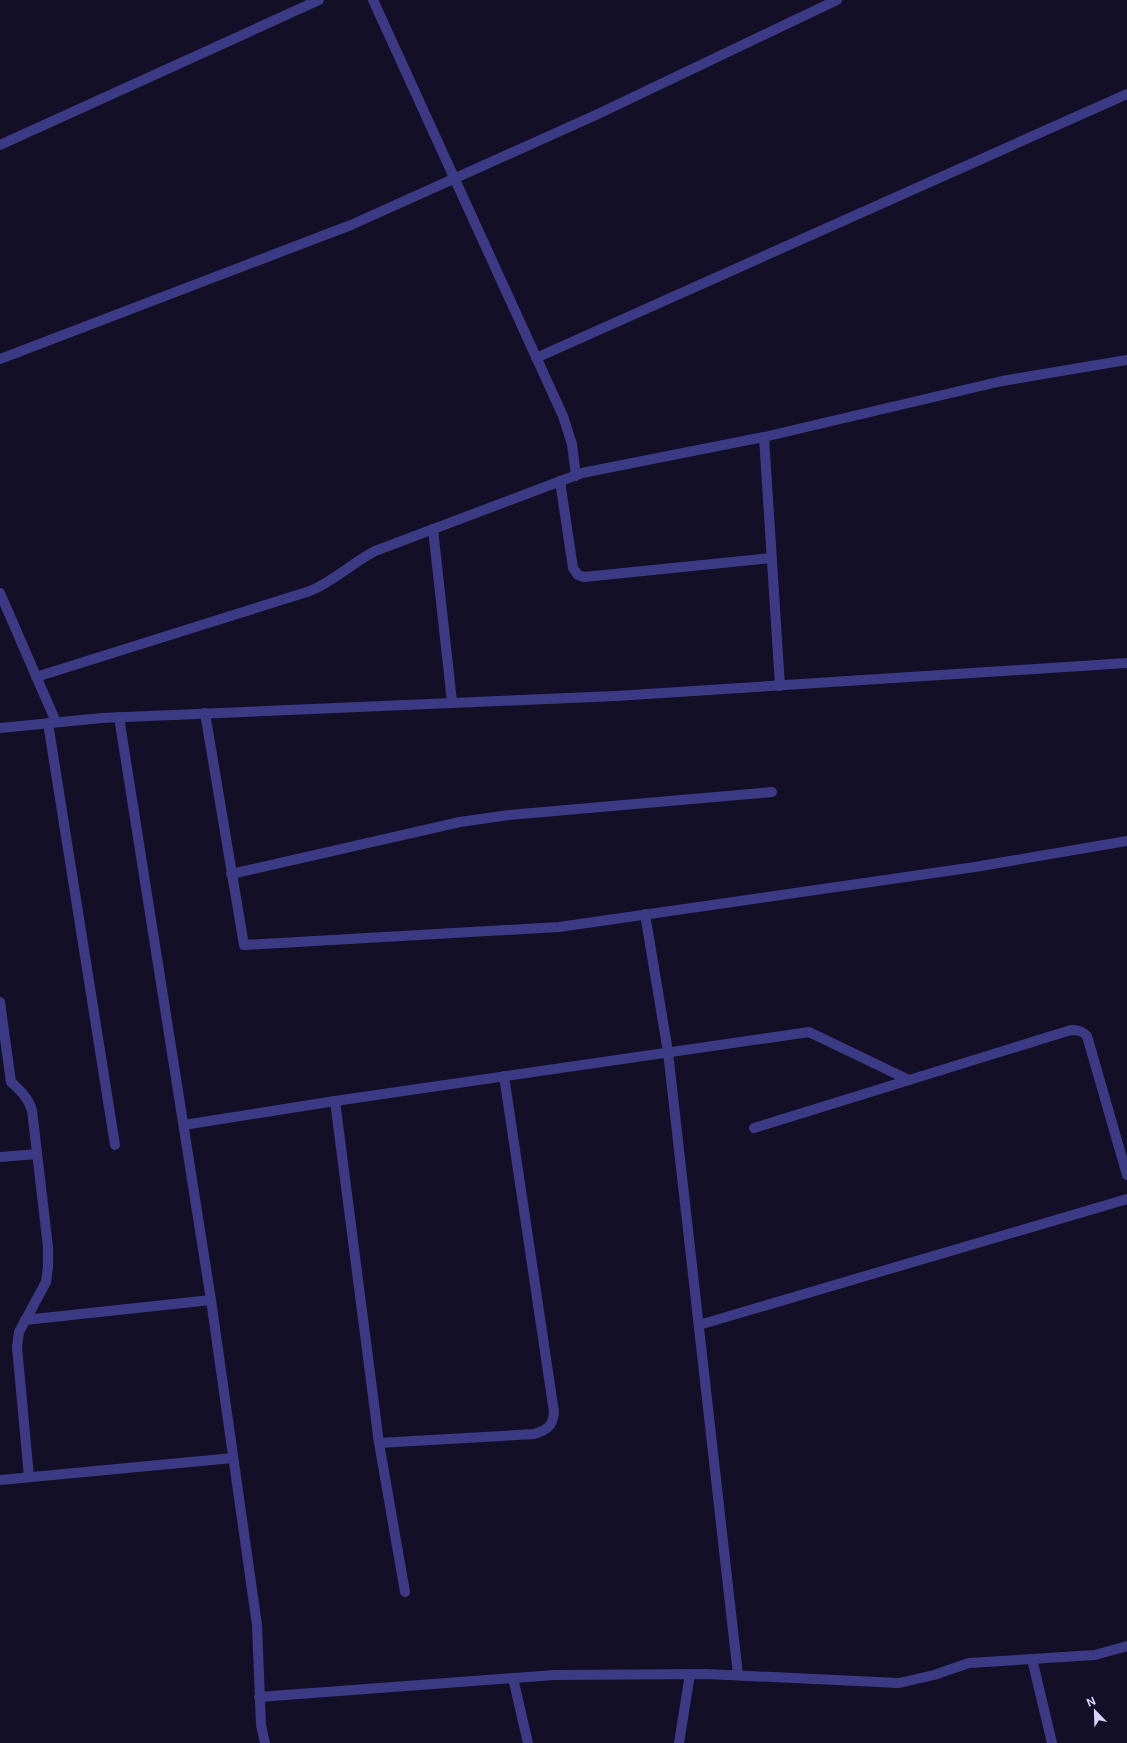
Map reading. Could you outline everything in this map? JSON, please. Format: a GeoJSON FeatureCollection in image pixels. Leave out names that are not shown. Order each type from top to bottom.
{"type":"FeatureCollection","features":[{"type":"Feature","properties":{"kind":"street"},"geometry":{"type":"LineString","coordinates":[[0,145],[319,0]]}},
{"type":"Feature","properties":{"kind":"street"},"geometry":{"type":"LineString","coordinates":[[373,0],[569,430],[576,476]]}},
{"type":"Feature","properties":{"kind":"street"},"geometry":{"type":"LineString","coordinates":[[0,359],[351,225],[598,114],[837,0]]}},
{"type":"Feature","properties":{"kind":"street"},"geometry":{"type":"LineString","coordinates":[[536,358],[1127,94]]}},
{"type":"Feature","properties":{"kind":"street"},"geometry":{"type":"LineString","coordinates":[[36,677],[310,591],[330,582],[353,564],[375,551],[560,481],[600,468],[764,437],[1002,381],[1127,360]]}},
{"type":"Feature","properties":{"kind":"street"},"geometry":{"type":"LineString","coordinates":[[764,437],[780,686]]}},
{"type":"Feature","properties":{"kind":"street"},"geometry":{"type":"LineString","coordinates":[[560,481],[573,568],[578,575],[584,577],[772,558]]}},
{"type":"Feature","properties":{"kind":"street"},"geometry":{"type":"LineString","coordinates":[[433,529],[452,702]]}},
{"type":"Feature","properties":{"kind":"street"},"geometry":{"type":"LineString","coordinates":[[0,593],[36,677],[52,723],[115,1145]]}},
{"type":"Feature","properties":{"kind":"street"},"geometry":{"type":"LineString","coordinates":[[0,728],[119,717],[616,696],[1127,663]]}},
{"type":"Feature","properties":{"kind":"street"},"geometry":{"type":"LineString","coordinates":[[205,713],[244,945],[559,927],[967,868],[1127,841]]}},
{"type":"Feature","properties":{"kind":"street"},"geometry":{"type":"LineString","coordinates":[[119,717],[211,1300],[257,1625],[259,1698],[261,1725],[265,1743]]}},
{"type":"Feature","properties":{"kind":"street"},"geometry":{"type":"LineString","coordinates":[[231,874],[460,822],[509,816],[772,792]]}},
{"type":"Feature","properties":{"kind":"street"},"geometry":{"type":"LineString","coordinates":[[645,914],[668,1052],[738,1675]]}},
{"type":"Feature","properties":{"kind":"street"},"geometry":{"type":"LineString","coordinates":[[0,1002],[11,1082],[23,1092],[28,1099],[32,1110],[48,1247],[46,1282],[19,1332],[17,1347],[29,1477]]}},
{"type":"Feature","properties":{"kind":"street"},"geometry":{"type":"LineString","coordinates":[[754,1128],[1071,1030],[1083,1032],[1087,1036],[1127,1175]]}},
{"type":"Feature","properties":{"kind":"street"},"geometry":{"type":"LineString","coordinates":[[184,1125],[335,1101],[809,1032],[909,1080]]}},
{"type":"Feature","properties":{"kind":"street"},"geometry":{"type":"LineString","coordinates":[[379,1442],[534,1434],[544,1431],[551,1426],[554,1412],[504,1076]]}},
{"type":"Feature","properties":{"kind":"street"},"geometry":{"type":"LineString","coordinates":[[335,1101],[379,1442],[405,1592]]}},
{"type":"Feature","properties":{"kind":"street"},"geometry":{"type":"LineString","coordinates":[[0,1157],[37,1154]]}},
{"type":"Feature","properties":{"kind":"street"},"geometry":{"type":"LineString","coordinates":[[699,1325],[1127,1199]]}},
{"type":"Feature","properties":{"kind":"street"},"geometry":{"type":"LineString","coordinates":[[25,1320],[211,1300]]}},
{"type":"Feature","properties":{"kind":"street"},"geometry":{"type":"LineString","coordinates":[[0,1480],[233,1458]]}},
{"type":"Feature","properties":{"kind":"street"},"geometry":{"type":"LineString","coordinates":[[259,1698],[554,1675],[738,1675],[899,1683],[934,1675],[969,1663],[1095,1655],[1127,1646]]}},
{"type":"Feature","properties":{"kind":"street"},"geometry":{"type":"LineString","coordinates":[[1032,1659],[1052,1743]]}},
{"type":"Feature","properties":{"kind":"street"},"geometry":{"type":"LineString","coordinates":[[679,1743],[690,1674]]}},
{"type":"Feature","properties":{"kind":"street"},"geometry":{"type":"LineString","coordinates":[[513,1678],[528,1743]]}}]}
